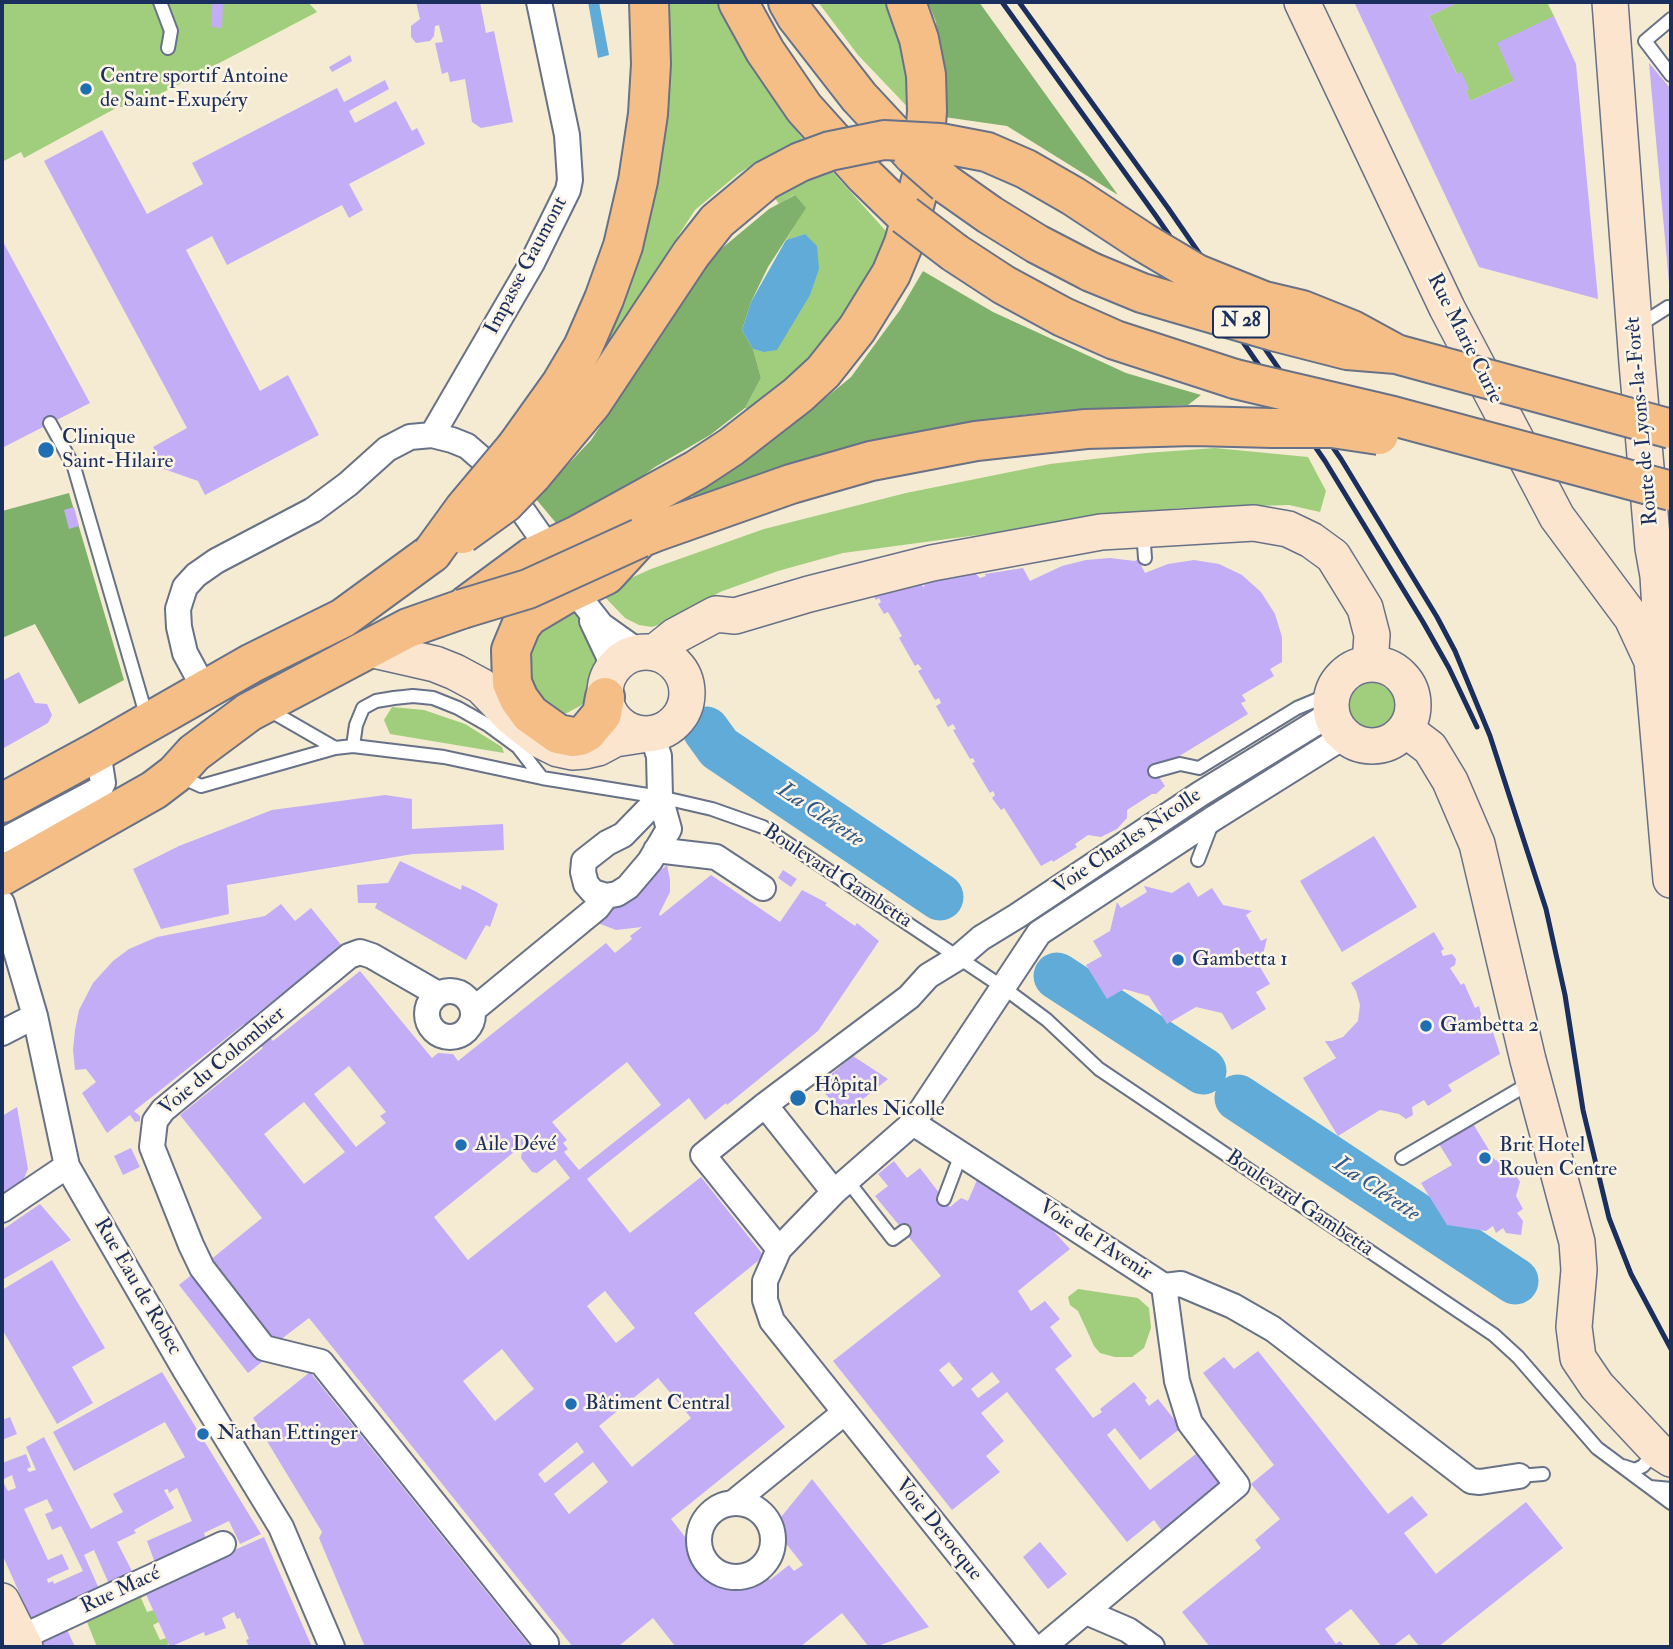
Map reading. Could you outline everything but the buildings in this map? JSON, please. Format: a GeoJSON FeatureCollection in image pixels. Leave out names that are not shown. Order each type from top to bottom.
{"type":"FeatureCollection","features":[{"type":"Feature","properties":{"kind":"main road"},"geometry":{"type":"LineString","coordinates":[[237,697],[252,663],[343,618],[505,503],[513,473],[583,346],[623,246],[638,181],[648,114],[651,64],[649,2]]}},
{"type":"Feature","properties":{"kind":"main road"},"geometry":{"type":"LineString","coordinates":[[738,2],[765,51],[804,108],[865,176],[905,215],[955,253],[1004,285],[1104,336],[1235,379],[1393,416],[1671,491]]}},
{"type":"Feature","properties":{"kind":"main road","name":"N 28"},"geometry":{"type":"LineString","coordinates":[[788,2],[859,97],[913,155],[946,184],[1026,237],[1091,272],[1142,293],[1273,331],[1348,350],[1396,354],[1671,429]]}},
{"type":"Feature","properties":{"kind":"main road"},"geometry":{"type":"LineString","coordinates":[[463,609],[533,557],[696,470],[732,447],[799,395],[823,372],[857,329],[891,274],[904,243],[922,176],[927,111],[926,75],[919,38],[906,2]]}},
{"type":"Feature","properties":{"kind":"main road"},"geometry":{"type":"LineString","coordinates":[[513,473],[592,403],[697,246],[717,221],[741,198],[766,180],[830,151],[884,140],[913,140],[987,152],[1073,196],[1197,274],[1264,301],[1302,310],[1352,330],[1396,354]]}},
{"type":"Feature","properties":{"kind":"main road"},"geometry":{"type":"LineString","coordinates":[[2,803],[149,722],[237,697],[369,649],[408,628],[528,589],[640,538],[791,484],[871,461],[976,440],[1086,429],[1194,426],[1332,428],[1389,436],[1487,443]]}},
{"type":"Feature","properties":{"kind":"main road"},"geometry":{"type":"LineString","coordinates":[[606,687],[602,714],[587,732],[573,737],[558,734],[530,714],[519,699],[512,683],[510,650],[521,626],[529,616],[566,594],[607,575],[640,538]]}},
{"type":"Feature","properties":{"kind":"main road"},"geometry":{"type":"LineString","coordinates":[[2,876],[135,802],[176,774],[194,753],[249,712],[237,697]]}},
{"type":"Feature","properties":{"kind":"street","name":"Impasse Gaumont"},"geometry":{"type":"LineString","coordinates":[[432,435],[532,263],[568,190],[570,180],[567,135],[539,2]]}},
{"type":"Feature","properties":{"kind":"street","name":"Rue Marie Curie"},"geometry":{"type":"LineString","coordinates":[[1302,2],[1447,308],[1556,517],[1632,618],[1652,661]]}},
{"type":"Feature","properties":{"kind":"street","name":"Route de Lyons-la-Forêt"},"geometry":{"type":"LineString","coordinates":[[1610,2],[1652,535],[1658,576],[1662,642],[1652,661],[1668,806],[1671,880]]}},
{"type":"Feature","properties":{"kind":"street"},"geometry":{"type":"LineString","coordinates":[[237,697],[185,653],[178,609],[186,587],[196,575],[216,561],[313,510],[348,484],[387,449],[410,437],[432,435],[467,446],[513,473],[542,540]]}},
{"type":"Feature","properties":{"kind":"street"},"geometry":{"type":"LineString","coordinates":[[369,649],[435,664],[455,672],[481,686],[512,718],[540,740],[558,749],[585,751],[615,740],[664,731],[674,724],[684,712],[688,689],[687,663],[691,654],[735,616],[932,563],[1101,532],[1144,543],[1254,523],[1288,529],[1311,540],[1333,556],[1365,608],[1372,635],[1370,664]]}},
{"type":"Feature","properties":{"kind":"street"},"geometry":{"type":"LineString","coordinates":[[1621,602],[1639,594],[1658,576]]}},
{"type":"Feature","properties":{"kind":"street"},"geometry":{"type":"LineString","coordinates":[[660,797],[623,835],[607,843],[584,861],[586,884],[593,892],[606,896],[617,894],[628,887],[645,869],[669,829],[660,797],[659,756],[647,735],[628,731],[616,722],[608,711],[606,687],[611,666],[609,657],[583,602],[601,625],[632,647],[664,656],[677,666],[688,689]]}},
{"type":"Feature","properties":{"kind":"street"},"geometry":{"type":"LineString","coordinates":[[606,687],[617,664],[631,654],[650,652],[716,614],[735,616]]}},
{"type":"Feature","properties":{"kind":"street"},"geometry":{"type":"LineString","coordinates":[[1370,664],[1383,665],[1395,671],[1405,680],[1411,692],[1411,718],[1405,730],[1383,745],[1357,743],[1337,714],[1338,681],[1357,666],[1370,664]]}},
{"type":"Feature","properties":{"kind":"street","name":"Voie Charles Nicolle"},"geometry":{"type":"LineString","coordinates":[[779,1250],[703,1156],[765,1105],[909,998],[928,976],[960,957],[981,938],[1200,794],[1337,714]]}},
{"type":"Feature","properties":{"kind":"street","name":"Voie Charles Nicolle"},"geometry":{"type":"LineString","coordinates":[[841,1186],[913,1124],[1039,933],[1214,818],[1337,714]]}},
{"type":"Feature","properties":{"kind":"street"},"geometry":{"type":"LineString","coordinates":[[1405,730],[1430,748],[1450,781],[1477,844],[1533,1081],[1577,1242],[1579,1270],[1574,1328],[1578,1358],[1590,1379],[1667,1446]]}},
{"type":"Feature","properties":{"kind":"street"},"geometry":{"type":"LineString","coordinates":[[2,841],[100,789],[103,783],[99,751]]}},
{"type":"Feature","properties":{"kind":"street"},"geometry":{"type":"LineString","coordinates":[[1200,794],[1214,818]]}},
{"type":"Feature","properties":{"kind":"street"},"geometry":{"type":"LineString","coordinates":[[656,850],[716,857],[763,888]]}},
{"type":"Feature","properties":{"kind":"street"},"geometry":{"type":"LineString","coordinates":[[473,1010],[597,908],[606,896]]}},
{"type":"Feature","properties":{"kind":"street","name":"Rue Eau de Robec"},"geometry":{"type":"LineString","coordinates":[[2,903],[35,1016],[67,1166],[185,1370],[281,1527],[332,1647]]}},
{"type":"Feature","properties":{"kind":"street"},"geometry":{"type":"LineString","coordinates":[[1025,911],[1039,933]]}},
{"type":"Feature","properties":{"kind":"street","name":"Voie du Colombier"},"geometry":{"type":"LineString","coordinates":[[438,994],[372,956],[360,952],[349,956],[163,1110],[155,1121],[152,1147],[197,1258],[264,1348],[321,1362],[546,1643],[544,1647]]}},
{"type":"Feature","properties":{"kind":"street"},"geometry":{"type":"LineString","coordinates":[[445,991],[460,993],[473,1010],[470,1026],[459,1036],[443,1037],[436,1034],[427,1021],[428,1005],[438,994],[445,991]]}},
{"type":"Feature","properties":{"kind":"street"},"geometry":{"type":"LineString","coordinates":[[2,1033],[35,1016]]}},
{"type":"Feature","properties":{"kind":"street"},"geometry":{"type":"LineString","coordinates":[[765,1105],[841,1186]]}},
{"type":"Feature","properties":{"kind":"street","name":"Voie de l'Avenir"},"geometry":{"type":"LineString","coordinates":[[913,1124],[1164,1286],[1177,1381],[1190,1423],[1237,1485],[1043,1647]]}},
{"type":"Feature","properties":{"kind":"street"},"geometry":{"type":"LineString","coordinates":[[2,1210],[67,1166]]}},
{"type":"Feature","properties":{"kind":"street","name":"Voie Derocque"},"geometry":{"type":"LineString","coordinates":[[841,1186],[779,1250],[765,1281],[765,1300],[772,1321],[1033,1647]]}},
{"type":"Feature","properties":{"kind":"street"},"geometry":{"type":"LineString","coordinates":[[1164,1286],[1181,1284],[1233,1306],[1273,1329],[1471,1481],[1531,1475]]}},
{"type":"Feature","properties":{"kind":"street"},"geometry":{"type":"LineString","coordinates":[[733,1503],[844,1413]]}},
{"type":"Feature","properties":{"kind":"street","name":"Rue Macé"},"geometry":{"type":"LineString","coordinates":[[23,1643],[223,1544]]}},
{"type":"Feature","properties":{"kind":"street"},"geometry":{"type":"LineString","coordinates":[[2,1601],[23,1643]]}},
{"type":"Feature","properties":{"kind":"street"},"geometry":{"type":"LineString","coordinates":[[1086,1612],[1128,1630],[1152,1647]]}},
{"type":"Feature","properties":{"kind":"lane"},"geometry":{"type":"LineString","coordinates":[[160,2],[171,31],[168,48]]}},
{"type":"Feature","properties":{"kind":"lane"},"geometry":{"type":"LineString","coordinates":[[1671,19],[1645,41],[1671,75]]}},
{"type":"Feature","properties":{"kind":"lane"},"geometry":{"type":"LineString","coordinates":[[1635,328],[1668,307]]}},
{"type":"Feature","properties":{"kind":"lane"},"geometry":{"type":"LineString","coordinates":[[50,423],[74,467],[149,722]]}},
{"type":"Feature","properties":{"kind":"lane"},"geometry":{"type":"LineString","coordinates":[[237,697],[335,748]]}},
{"type":"Feature","properties":{"kind":"lane"},"geometry":{"type":"LineString","coordinates":[[353,746],[356,725],[363,708],[376,701],[394,698],[433,698],[488,725],[518,747],[542,778]]}},
{"type":"Feature","properties":{"kind":"lane"},"geometry":{"type":"LineString","coordinates":[[1155,771],[1180,764],[1199,768],[1297,708],[1337,714]]}},
{"type":"Feature","properties":{"kind":"lane","name":"Boulevard Gambetta"},"geometry":{"type":"LineString","coordinates":[[176,774],[201,786],[335,748],[353,746],[444,757],[542,778],[660,797],[712,809],[763,827],[1004,988],[1047,1020],[1099,1069],[1494,1335],[1518,1357],[1587,1438],[1671,1503]]}},
{"type":"Feature","properties":{"kind":"lane"},"geometry":{"type":"LineString","coordinates":[[1198,860],[1214,818]]}},
{"type":"Feature","properties":{"kind":"lane"},"geometry":{"type":"LineString","coordinates":[[1402,1158],[1533,1081]]}},
{"type":"Feature","properties":{"kind":"lane"},"geometry":{"type":"LineString","coordinates":[[944,1199],[951,1148]]}},
{"type":"Feature","properties":{"kind":"lane"},"geometry":{"type":"LineString","coordinates":[[841,1186],[893,1239],[904,1231]]}},
{"type":"Feature","properties":{"kind":"lane"},"geometry":{"type":"LineString","coordinates":[[1616,1463],[1635,1470],[1667,1446]]}},
{"type":"Feature","properties":{"kind":"lane"},"geometry":{"type":"LineString","coordinates":[[1646,1486],[1671,1489]]}},
{"type":"Feature","properties":{"kind":"green space","name":"Centre sportif Antoine de Saint-Exupéry"},"geometry":{"type":"Polygon","coordinates":[[[2,2],[308,2],[317,12],[137,106],[118,107],[24,158],[21,152],[2,162],[2,2]]]}},
{"type":"Feature","properties":{"kind":"green space"},"geometry":{"type":"Polygon","coordinates":[[[664,2],[716,2],[748,62],[802,138],[894,240],[837,334],[758,411],[745,408],[761,378],[753,349],[763,352],[805,234],[786,240],[805,208],[794,195],[779,204],[752,165],[695,210],[556,423],[596,348],[664,2]]]}},
{"type":"Feature","properties":{"kind":"green space"},"geometry":{"type":"Polygon","coordinates":[[[818,2],[893,2],[920,120],[858,55],[818,2]]]}},
{"type":"Feature","properties":{"kind":"green space"},"geometry":{"type":"Polygon","coordinates":[[[928,2],[979,2],[1118,195],[1007,126],[944,117],[936,22],[928,2]]]}},
{"type":"Feature","properties":{"kind":"green space"},"geometry":{"type":"Polygon","coordinates":[[[1459,2],[1547,2],[1554,16],[1514,81],[1470,101],[1461,73],[1457,74],[1429,16],[1459,2]]]}},
{"type":"Feature","properties":{"kind":"green space"},"geometry":{"type":"Polygon","coordinates":[[[795,195],[806,208],[768,267],[751,302],[742,330],[753,349],[761,378],[745,408],[710,435],[655,467],[585,518],[561,529],[536,499],[591,440],[715,254],[769,209],[795,195]]]}},
{"type":"Feature","properties":{"kind":"green space"},"geometry":{"type":"Polygon","coordinates":[[[923,271],[993,312],[1126,373],[1201,395],[1188,405],[1057,411],[996,418],[940,430],[694,498],[689,490],[811,410],[851,377],[900,310],[923,271]]]}},
{"type":"Feature","properties":{"kind":"green space"},"geometry":{"type":"Polygon","coordinates":[[[1215,448],[1308,457],[1326,491],[1320,512],[1289,505],[1179,508],[843,553],[778,571],[720,592],[673,620],[652,627],[639,625],[625,618],[600,592],[651,569],[764,529],[906,493],[1050,464],[1215,448]]]}},
{"type":"Feature","properties":{"kind":"green space"},"geometry":{"type":"Polygon","coordinates":[[[69,493],[124,680],[79,704],[35,624],[2,638],[2,511],[69,493]]]}},
{"type":"Feature","properties":{"kind":"green space"},"geometry":{"type":"Polygon","coordinates":[[[572,607],[584,620],[599,659],[591,675],[588,699],[561,716],[553,714],[528,684],[528,632],[572,607]]]}},
{"type":"Feature","properties":{"kind":"green space"},"geometry":{"type":"Polygon","coordinates":[[[1366,681],[1380,684],[1395,694],[1393,723],[1384,731],[1359,729],[1346,712],[1352,690],[1366,681]]]}},
{"type":"Feature","properties":{"kind":"green space"},"geometry":{"type":"Polygon","coordinates":[[[392,707],[424,710],[465,724],[502,747],[504,753],[390,734],[384,720],[392,707]]]}},
{"type":"Feature","properties":{"kind":"green space"},"geometry":{"type":"Polygon","coordinates":[[[1078,1289],[1138,1298],[1149,1308],[1151,1328],[1144,1348],[1132,1357],[1115,1357],[1100,1353],[1078,1311],[1070,1305],[1068,1297],[1078,1289]]]}},
{"type":"Feature","properties":{"kind":"green space"},"geometry":{"type":"Polygon","coordinates":[[[144,1590],[147,1595],[141,1598],[147,1612],[154,1610],[159,1622],[153,1625],[160,1640],[166,1638],[169,1644],[161,1647],[97,1647],[85,1617],[144,1590]]]}},
{"type":"Feature","properties":{"kind":"water"},"geometry":{"type":"Polygon","coordinates":[[[588,2],[599,2],[609,55],[598,58],[588,2]]]}},
{"type":"Feature","properties":{"kind":"water"},"geometry":{"type":"Polygon","coordinates":[[[805,234],[817,246],[819,269],[810,295],[777,350],[763,352],[753,349],[742,330],[751,302],[786,240],[805,234]]]}},
{"type":"Feature","properties":{"kind":"waterway","name":"La Clérette"},"geometry":{"type":"LineString","coordinates":[[706,730],[719,748],[940,897]]}},
{"type":"Feature","properties":{"kind":"waterway","name":"La Clérette"},"geometry":{"type":"LineString","coordinates":[[1057,976],[1203,1071]]}},
{"type":"Feature","properties":{"kind":"waterway","name":"La Clérette"},"geometry":{"type":"LineString","coordinates":[[1238,1098],[1515,1281]]}},
{"type":"Feature","properties":{"kind":"railway"},"geometry":{"type":"LineString","coordinates":[[1002,2],[1156,216],[1325,461],[1423,622],[1477,727]]}},
{"type":"Feature","properties":{"kind":"railway"},"geometry":{"type":"LineString","coordinates":[[1019,2],[1168,208],[1341,459],[1455,651],[1490,736],[1546,909],[1565,995],[1583,1110],[1609,1218],[1631,1274],[1671,1349]]}},
{"type":"Feature","properties":{"kind":"place","name":"Centre sportif Antoine de Saint-Exupéry"},"geometry":{"type":"Point","coordinates":[86,89]}},
{"type":"Feature","properties":{"kind":"place","name":"Clinique Saint-Hilaire"},"geometry":{"type":"Point","coordinates":[46,450]}},
{"type":"Feature","properties":{"kind":"place","name":"Gambetta 1"},"geometry":{"type":"Point","coordinates":[1178,960]}},
{"type":"Feature","properties":{"kind":"place","name":"Gambetta 2"},"geometry":{"type":"Point","coordinates":[1426,1026]}},
{"type":"Feature","properties":{"kind":"place","name":"Hôpital Charles Nicolle"},"geometry":{"type":"Point","coordinates":[798,1098]}},
{"type":"Feature","properties":{"kind":"place","name":"Aile Dévé"},"geometry":{"type":"Point","coordinates":[461,1145]}},
{"type":"Feature","properties":{"kind":"place","name":"Brit Hotel Rouen Centre"},"geometry":{"type":"Point","coordinates":[1485,1158]}},
{"type":"Feature","properties":{"kind":"place","name":"Bâtiment Central"},"geometry":{"type":"Point","coordinates":[571,1404]}},
{"type":"Feature","properties":{"kind":"place","name":"Nathan Ettinger"},"geometry":{"type":"Point","coordinates":[203,1434]}}]}
